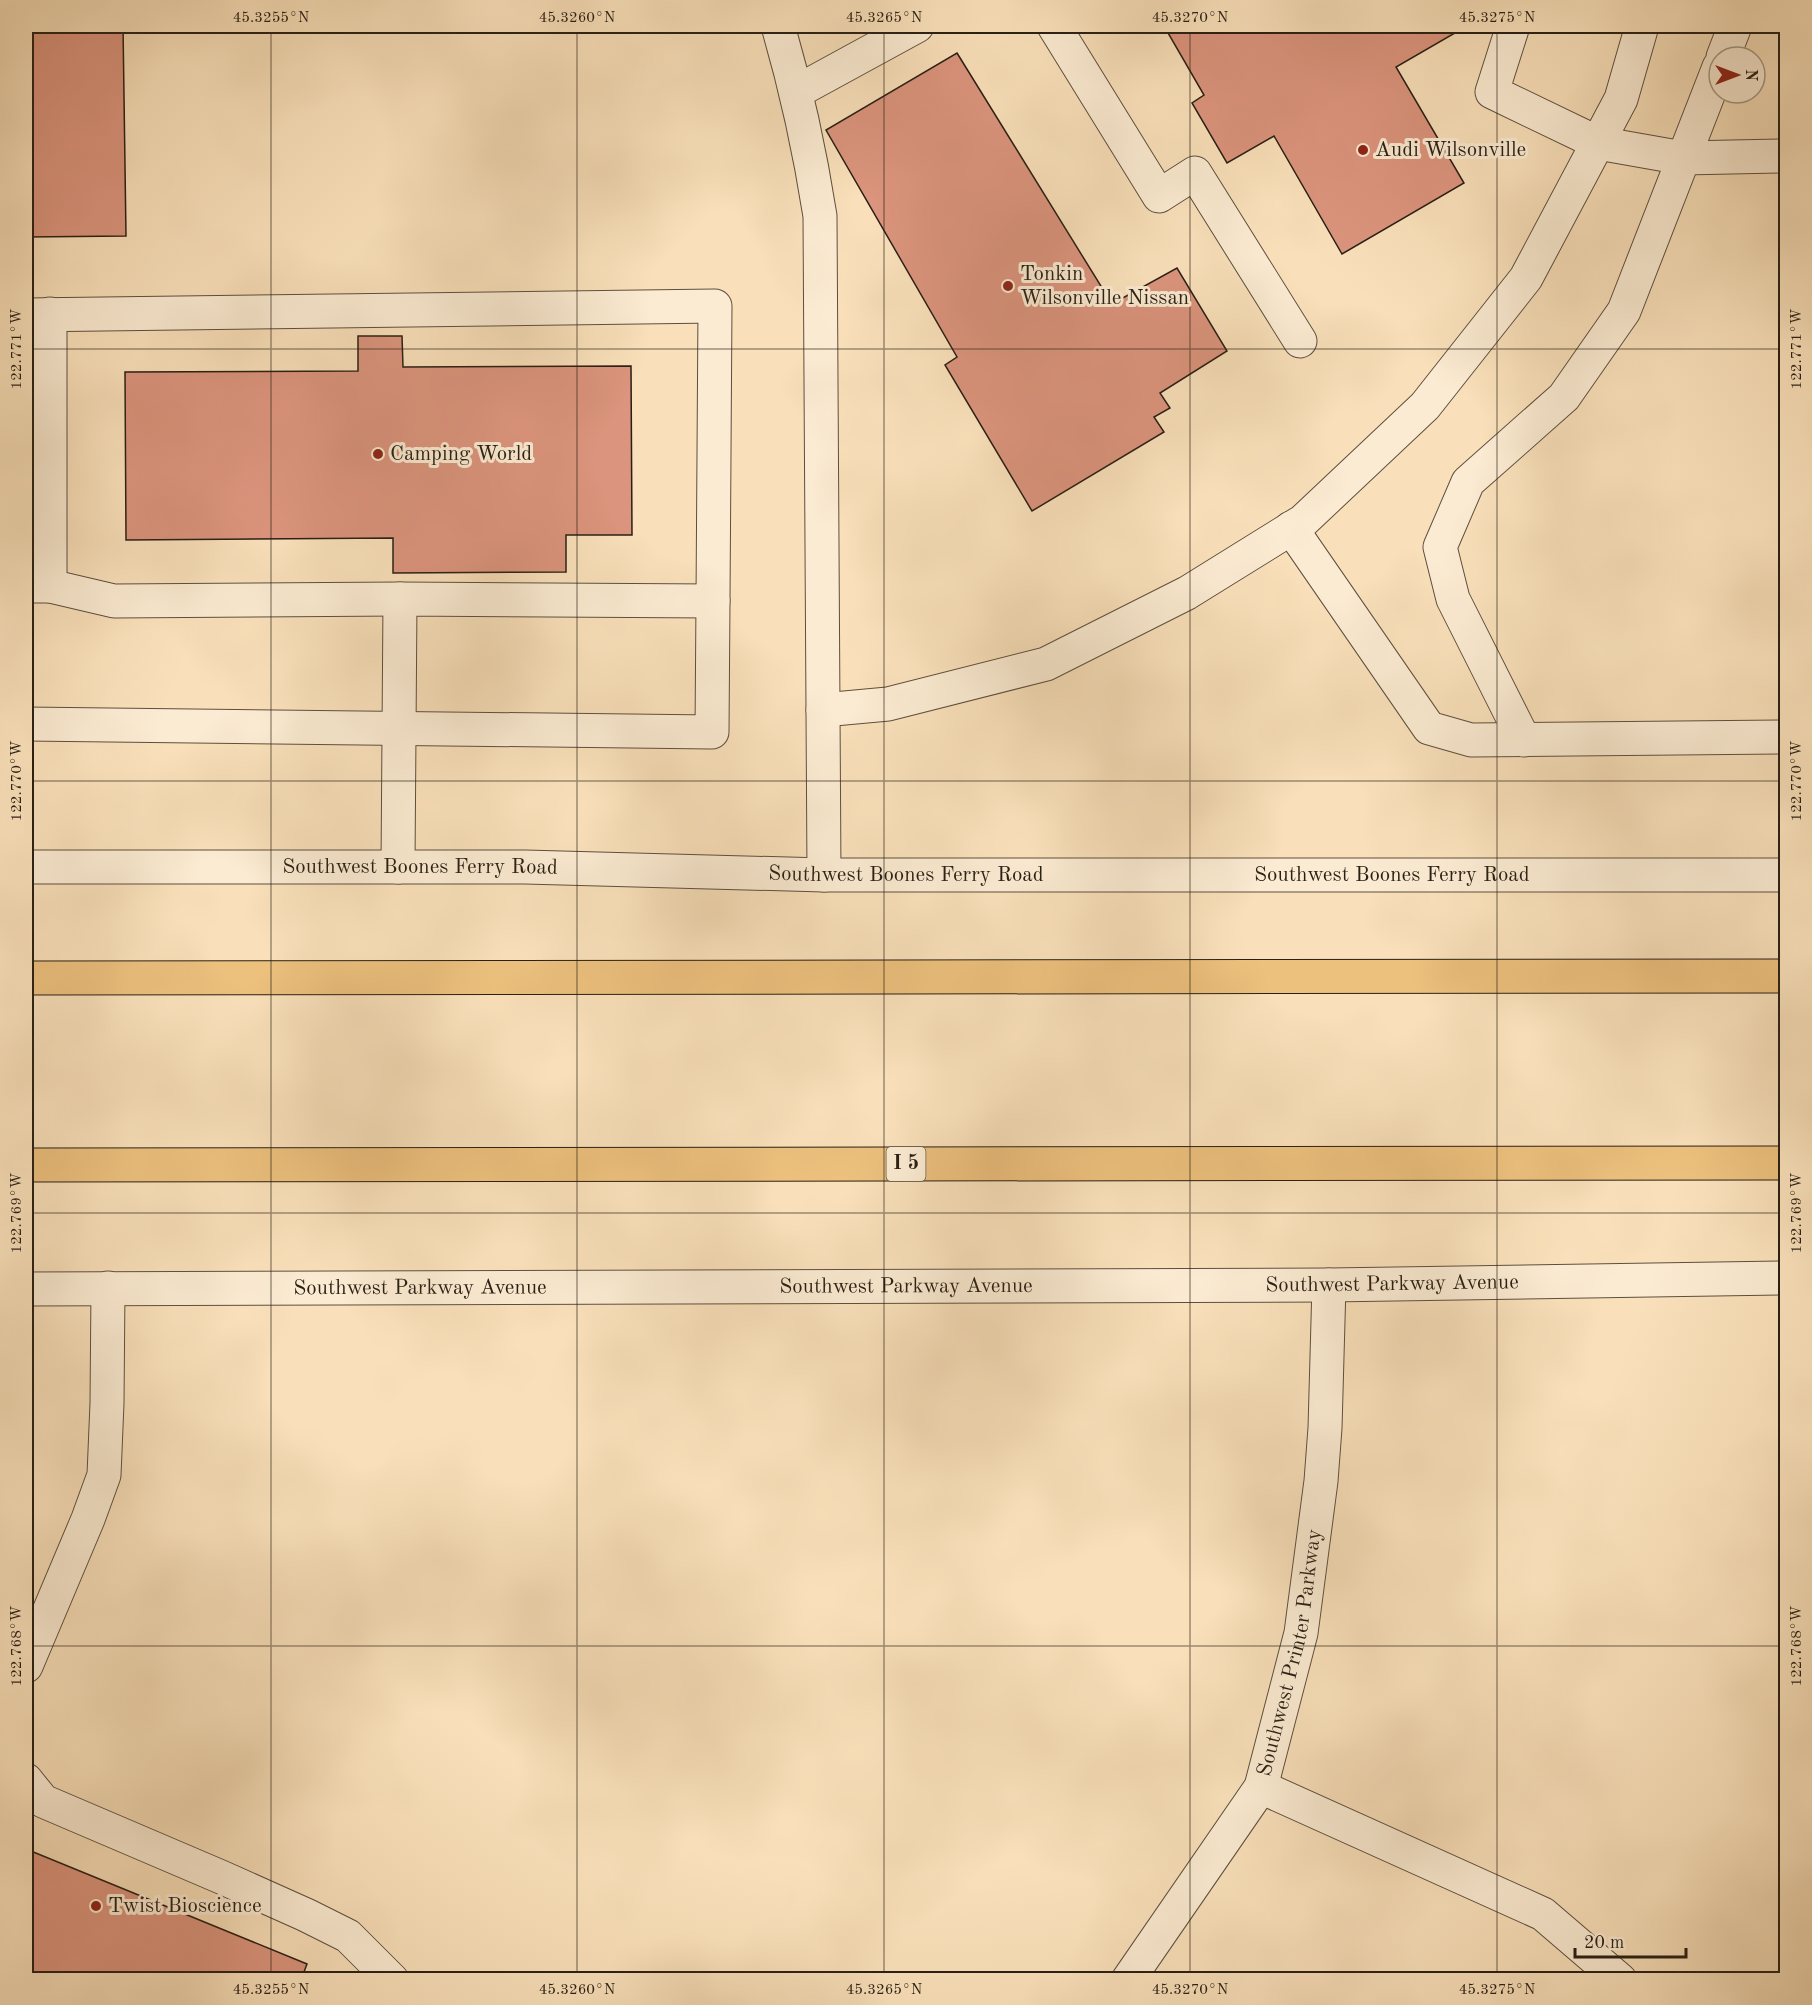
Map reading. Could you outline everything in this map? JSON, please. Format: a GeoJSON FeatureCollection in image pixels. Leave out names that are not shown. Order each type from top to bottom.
{"type":"FeatureCollection","features":[{"type":"Feature","properties":{"kind":"highway"},"geometry":{"type":"LineString","coordinates":[[26,978],[1786,976]]}},
{"type":"Feature","properties":{"kind":"highway","name":"I 5"},"geometry":{"type":"LineString","coordinates":[[26,1165],[1786,1163]]}},
{"type":"Feature","properties":{"kind":"street"},"geometry":{"type":"LineString","coordinates":[[778,26],[796,92],[820,216],[824,875]]}},
{"type":"Feature","properties":{"kind":"street"},"geometry":{"type":"LineString","coordinates":[[796,92],[917,26]]}},
{"type":"Feature","properties":{"kind":"street"},"geometry":{"type":"LineString","coordinates":[[1053,26],[1159,196],[1195,173],[1300,341]]}},
{"type":"Feature","properties":{"kind":"street"},"geometry":{"type":"LineString","coordinates":[[1513,26],[1492,92],[1598,143],[1683,158],[1786,156]]}},
{"type":"Feature","properties":{"kind":"street"},"geometry":{"type":"LineString","coordinates":[[823,710],[888,704],[1046,664],[1187,593],[1302,521],[1425,406],[1526,278],[1621,99],[1642,26]]}},
{"type":"Feature","properties":{"kind":"street"},"geometry":{"type":"LineString","coordinates":[[1728,45],[1735,26]]}},
{"type":"Feature","properties":{"kind":"street"},"geometry":{"type":"LineString","coordinates":[[1524,740],[1453,599],[1440,547],[1468,482],[1564,396],[1624,311],[1707,97]]}},
{"type":"Feature","properties":{"kind":"street"},"geometry":{"type":"LineString","coordinates":[[26,724],[712,732],[713,601],[715,306],[38,315],[38,586],[114,601],[400,599],[713,601]]}},
{"type":"Feature","properties":{"kind":"street"},"geometry":{"type":"LineString","coordinates":[[1291,528],[1429,728],[1471,740],[1786,737]]}},
{"type":"Feature","properties":{"kind":"street"},"geometry":{"type":"LineString","coordinates":[[398,867],[400,599]]}},
{"type":"Feature","properties":{"kind":"street","name":"Southwest Boones Ferry Road"},"geometry":{"type":"LineString","coordinates":[[26,867],[537,868],[824,875],[1786,875]]}},
{"type":"Feature","properties":{"kind":"street","name":"Southwest Parkway Avenue"},"geometry":{"type":"LineString","coordinates":[[26,1288],[1329,1285],[1712,1277],[1786,1278]]}},
{"type":"Feature","properties":{"kind":"street","name":"Southwest Printer Parkway"},"geometry":{"type":"LineString","coordinates":[[1128,1980],[1262,1787],[1301,1633],[1322,1470],[1329,1285]]}},
{"type":"Feature","properties":{"kind":"street"},"geometry":{"type":"LineString","coordinates":[[26,1666],[88,1519],[104,1475],[108,1288]]}},
{"type":"Feature","properties":{"kind":"street"},"geometry":{"type":"LineString","coordinates":[[26,1780],[43,1801],[221,1877],[348,1936],[392,1980]]}},
{"type":"Feature","properties":{"kind":"street"},"geometry":{"type":"LineString","coordinates":[[1262,1787],[1543,1914],[1620,1980]]}},
{"type":"Feature","properties":{"kind":"building"},"geometry":{"type":"Polygon","coordinates":[[[26,26],[123,26],[126,236],[26,237],[26,26]]]}},
{"type":"Feature","properties":{"kind":"building","name":"Audi Wilsonville"},"geometry":{"type":"Polygon","coordinates":[[[1164,26],[1467,26],[1396,67],[1464,183],[1342,254],[1274,136],[1227,163],[1192,103],[1204,95],[1164,26]]]}},
{"type":"Feature","properties":{"kind":"building","name":"Tonkin Wilsonville Nissan"},"geometry":{"type":"Polygon","coordinates":[[[957,53],[1112,304],[1177,268],[1227,351],[1160,393],[1170,408],[1154,417],[1164,432],[1032,511],[945,365],[957,357],[826,130],[957,53]]]}},
{"type":"Feature","properties":{"kind":"building","name":"Camping World"},"geometry":{"type":"Polygon","coordinates":[[[358,336],[402,336],[403,367],[631,366],[632,535],[566,535],[566,572],[393,573],[393,538],[126,540],[125,372],[358,371],[358,336]]]}},
{"type":"Feature","properties":{"kind":"building","name":"Twist Bioscience"},"geometry":{"type":"Polygon","coordinates":[[[26,1849],[307,1964],[301,1980],[26,1980],[26,1849]]]}},
{"type":"Feature","properties":{"kind":"place","name":"Audi Wilsonville"},"geometry":{"type":"Point","coordinates":[1363,150]}},
{"type":"Feature","properties":{"kind":"place","name":"Tonkin Wilsonville Nissan"},"geometry":{"type":"Point","coordinates":[1008,286]}},
{"type":"Feature","properties":{"kind":"place","name":"Camping World"},"geometry":{"type":"Point","coordinates":[378,454]}},
{"type":"Feature","properties":{"kind":"place","name":"Twist Bioscience"},"geometry":{"type":"Point","coordinates":[96,1906]}}]}
